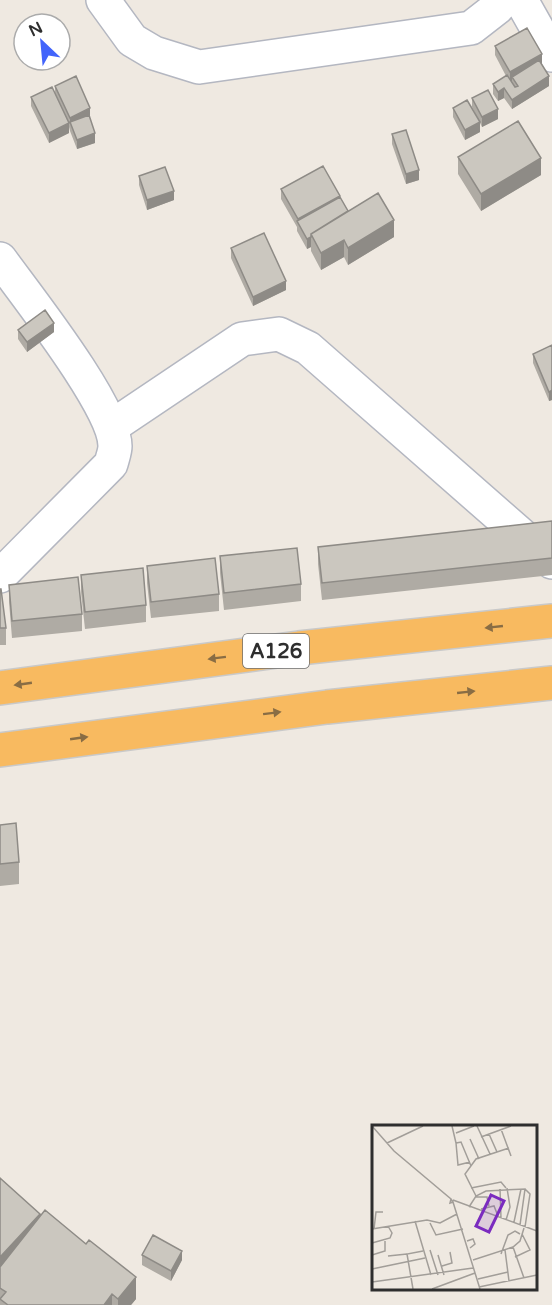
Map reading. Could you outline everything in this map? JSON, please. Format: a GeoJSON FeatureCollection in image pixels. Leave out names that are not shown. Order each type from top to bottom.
{"type":"FeatureCollection","features":[{"type":"Feature","properties":{"kind":"highway","name":"A126"},"geometry":{"type":"LineString","coordinates":[[0,688],[298,648],[552,621]]}},
{"type":"Feature","properties":{"kind":"highway"},"geometry":{"type":"LineString","coordinates":[[0,750],[316,708],[552,683]]}},
{"type":"Feature","properties":{"kind":"street"},"geometry":{"type":"LineString","coordinates":[[103,0],[132,40],[154,53],[199,67],[471,28],[498,7],[500,0]]}},
{"type":"Feature","properties":{"kind":"street"},"geometry":{"type":"LineString","coordinates":[[521,0],[552,56]]}},
{"type":"Feature","properties":{"kind":"street"},"geometry":{"type":"LineString","coordinates":[[0,259],[84,377],[111,428],[115,447],[111,464],[0,576]]}},
{"type":"Feature","properties":{"kind":"street"},"geometry":{"type":"LineString","coordinates":[[111,428],[242,339],[279,334],[308,348],[552,562]]}},
{"type":"Feature","properties":{"kind":"building"},"geometry":{"type":"Polygon","coordinates":[[[527,28],[542,54],[510,72],[495,46],[527,28]]]}},
{"type":"Feature","properties":{"kind":"building"},"geometry":{"type":"Polygon","coordinates":[[[539,60],[549,76],[512,100],[504,88],[498,92],[493,84],[507,75],[515,87],[518,86],[512,77],[539,60]]]}},
{"type":"Feature","properties":{"kind":"building"},"geometry":{"type":"Polygon","coordinates":[[[76,76],[90,108],[70,118],[55,86],[76,76]]]}},
{"type":"Feature","properties":{"kind":"building"},"geometry":{"type":"Polygon","coordinates":[[[52,87],[69,123],[49,133],[31,97],[52,87]]]}},
{"type":"Feature","properties":{"kind":"building"},"geometry":{"type":"Polygon","coordinates":[[[488,90],[498,109],[482,117],[472,98],[488,90]]]}},
{"type":"Feature","properties":{"kind":"building"},"geometry":{"type":"Polygon","coordinates":[[[467,100],[480,122],[465,130],[453,108],[467,100]]]}},
{"type":"Feature","properties":{"kind":"building"},"geometry":{"type":"Polygon","coordinates":[[[89,115],[95,133],[77,140],[70,122],[89,115]]]}},
{"type":"Feature","properties":{"kind":"building"},"geometry":{"type":"Polygon","coordinates":[[[518,121],[541,158],[481,194],[458,157],[518,121]]]}},
{"type":"Feature","properties":{"kind":"building"},"geometry":{"type":"Polygon","coordinates":[[[406,130],[419,170],[406,174],[392,134],[406,130]]]}},
{"type":"Feature","properties":{"kind":"building"},"geometry":{"type":"Polygon","coordinates":[[[323,166],[340,196],[298,219],[281,189],[323,166]]]}},
{"type":"Feature","properties":{"kind":"building"},"geometry":{"type":"Polygon","coordinates":[[[165,167],[174,191],[147,200],[139,176],[165,167]]]}},
{"type":"Feature","properties":{"kind":"building"},"geometry":{"type":"Polygon","coordinates":[[[378,193],[394,220],[348,248],[344,240],[321,253],[311,234],[378,193]]]}},
{"type":"Feature","properties":{"kind":"building"},"geometry":{"type":"Polygon","coordinates":[[[340,197],[348,211],[311,234],[311,237],[307,239],[297,221],[340,197]]]}},
{"type":"Feature","properties":{"kind":"building"},"geometry":{"type":"Polygon","coordinates":[[[264,233],[286,281],[253,297],[231,248],[264,233]]]}},
{"type":"Feature","properties":{"kind":"building"},"geometry":{"type":"Polygon","coordinates":[[[45,310],[54,323],[27,342],[18,330],[45,310]]]}},
{"type":"Feature","properties":{"kind":"building"},"geometry":{"type":"Polygon","coordinates":[[[552,345],[552,390],[549,392],[533,354],[552,345]]]}},
{"type":"Feature","properties":{"kind":"building"},"geometry":{"type":"Polygon","coordinates":[[[552,521],[552,558],[322,583],[318,547],[552,521]]]}},
{"type":"Feature","properties":{"kind":"building"},"geometry":{"type":"Polygon","coordinates":[[[297,548],[301,584],[224,593],[220,556],[297,548]]]}},
{"type":"Feature","properties":{"kind":"building"},"geometry":{"type":"Polygon","coordinates":[[[215,558],[219,594],[151,602],[147,566],[215,558]]]}},
{"type":"Feature","properties":{"kind":"building"},"geometry":{"type":"Polygon","coordinates":[[[143,568],[146,605],[85,612],[81,575],[143,568]]]}},
{"type":"Feature","properties":{"kind":"building"},"geometry":{"type":"Polygon","coordinates":[[[78,577],[82,614],[12,621],[9,585],[78,577]]]}},
{"type":"Feature","properties":{"kind":"building"},"geometry":{"type":"Polygon","coordinates":[[[1,589],[6,628],[0,628],[1,589]]]}},
{"type":"Feature","properties":{"kind":"building"},"geometry":{"type":"Polygon","coordinates":[[[16,823],[19,862],[0,864],[0,825],[16,823]]]}},
{"type":"Feature","properties":{"kind":"building"},"geometry":{"type":"Polygon","coordinates":[[[0,1178],[40,1214],[0,1257],[0,1178]]]}},
{"type":"Feature","properties":{"kind":"building"},"geometry":{"type":"Polygon","coordinates":[[[45,1210],[86,1244],[89,1240],[136,1277],[118,1299],[112,1294],[104,1305],[8,1305],[0,1299],[6,1292],[0,1288],[0,1267],[45,1210]]]}},
{"type":"Feature","properties":{"kind":"building"},"geometry":{"type":"Polygon","coordinates":[[[153,1235],[182,1251],[171,1271],[142,1255],[153,1235]]]}}]}
